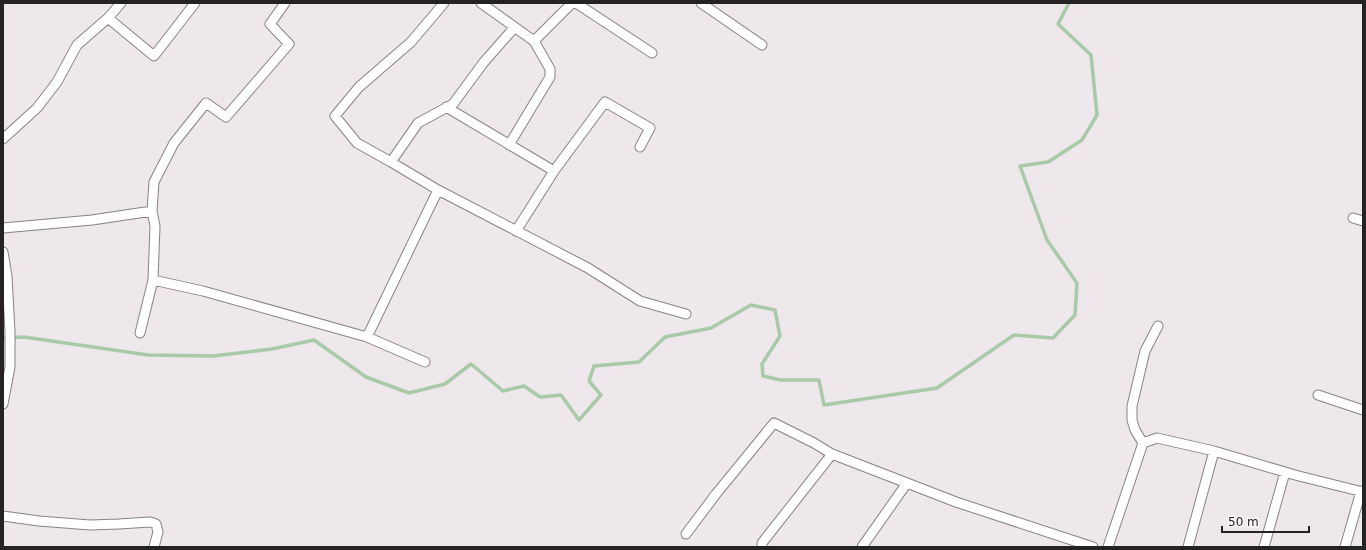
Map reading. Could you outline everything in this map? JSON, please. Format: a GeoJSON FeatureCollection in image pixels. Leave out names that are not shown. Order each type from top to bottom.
{"type":"FeatureCollection","features":[{"type":"Feature","properties":{"kind":"street"},"geometry":{"type":"LineString","coordinates":[[3,139],[37,108],[57,82],[77,45],[108,18],[121,3]]}},
{"type":"Feature","properties":{"kind":"street"},"geometry":{"type":"LineString","coordinates":[[108,18],[154,56],[195,3]]}},
{"type":"Feature","properties":{"kind":"street"},"geometry":{"type":"LineString","coordinates":[[140,333],[153,280],[155,226],[152,211],[154,182],[174,143],[206,103],[226,117],[289,44],[270,24],[285,3]]}},
{"type":"Feature","properties":{"kind":"street"},"geometry":{"type":"LineString","coordinates":[[444,3],[411,42],[359,87],[335,116],[357,143],[438,190],[588,268],[640,301],[686,314]]}},
{"type":"Feature","properties":{"kind":"street"},"geometry":{"type":"LineString","coordinates":[[481,3],[534,41],[550,69],[550,77],[509,145]]}},
{"type":"Feature","properties":{"kind":"street"},"geometry":{"type":"LineString","coordinates":[[534,41],[572,3]]}},
{"type":"Feature","properties":{"kind":"street"},"geometry":{"type":"LineString","coordinates":[[576,3],[652,53]]}},
{"type":"Feature","properties":{"kind":"street"},"geometry":{"type":"LineString","coordinates":[[701,3],[762,45]]}},
{"type":"Feature","properties":{"kind":"street"},"geometry":{"type":"LineString","coordinates":[[392,162],[418,123],[453,104],[484,62],[514,28]]}},
{"type":"Feature","properties":{"kind":"street"},"geometry":{"type":"LineString","coordinates":[[516,230],[554,171],[604,102],[650,128],[640,147]]}},
{"type":"Feature","properties":{"kind":"street"},"geometry":{"type":"LineString","coordinates":[[446,107],[554,171]]}},
{"type":"Feature","properties":{"kind":"street"},"geometry":{"type":"LineString","coordinates":[[367,337],[438,190]]}},
{"type":"Feature","properties":{"kind":"street"},"geometry":{"type":"LineString","coordinates":[[3,228],[92,220],[152,211]]}},
{"type":"Feature","properties":{"kind":"street"},"geometry":{"type":"LineString","coordinates":[[1353,218],[1363,221]]}},
{"type":"Feature","properties":{"kind":"street"},"geometry":{"type":"LineString","coordinates":[[3,252],[7,276],[10,332],[10,367],[3,404]]}},
{"type":"Feature","properties":{"kind":"street"},"geometry":{"type":"LineString","coordinates":[[153,280],[204,291],[367,337],[426,362]]}},
{"type":"Feature","properties":{"kind":"street"},"geometry":{"type":"LineString","coordinates":[[1143,443],[1135,430],[1132,420],[1132,406],[1145,351],[1158,326]]}},
{"type":"Feature","properties":{"kind":"street"},"geometry":{"type":"LineString","coordinates":[[1318,395],[1363,410]]}},
{"type":"Feature","properties":{"kind":"street"},"geometry":{"type":"LineString","coordinates":[[686,534],[716,494],[774,423],[814,443],[832,454],[956,502],[1092,547]]}},
{"type":"Feature","properties":{"kind":"street"},"geometry":{"type":"LineString","coordinates":[[1143,443],[1157,438],[1214,451],[1285,472],[1362,492],[1345,547]]}},
{"type":"Feature","properties":{"kind":"street"},"geometry":{"type":"LineString","coordinates":[[1108,547],[1143,443]]}},
{"type":"Feature","properties":{"kind":"street"},"geometry":{"type":"LineString","coordinates":[[1188,547],[1214,451]]}},
{"type":"Feature","properties":{"kind":"street"},"geometry":{"type":"LineString","coordinates":[[762,547],[762,543],[832,454]]}},
{"type":"Feature","properties":{"kind":"street"},"geometry":{"type":"LineString","coordinates":[[1264,547],[1285,472]]}},
{"type":"Feature","properties":{"kind":"street"},"geometry":{"type":"LineString","coordinates":[[865,546],[907,483]]}},
{"type":"Feature","properties":{"kind":"street"},"geometry":{"type":"LineString","coordinates":[[3,516],[38,521],[90,525],[150,522],[156,524],[158,532],[154,547]]}},
{"type":"Feature","properties":{"kind":"waterway"},"geometry":{"type":"LineString","coordinates":[[3,338],[24,337],[148,355],[213,356],[272,349],[314,340],[366,377],[409,393],[445,384],[471,364],[503,391],[524,386],[540,397],[561,395],[579,420],[601,395],[589,381],[594,366],[639,362],[665,337],[711,328],[751,305],[775,310],[780,336],[762,364],[763,376],[781,380],[819,380],[824,405],[937,388],[1014,335],[1053,338],[1075,315],[1077,283],[1047,240],[1020,166],[1048,162],[1082,140],[1097,115],[1091,55],[1058,24],[1069,3]]}}]}
